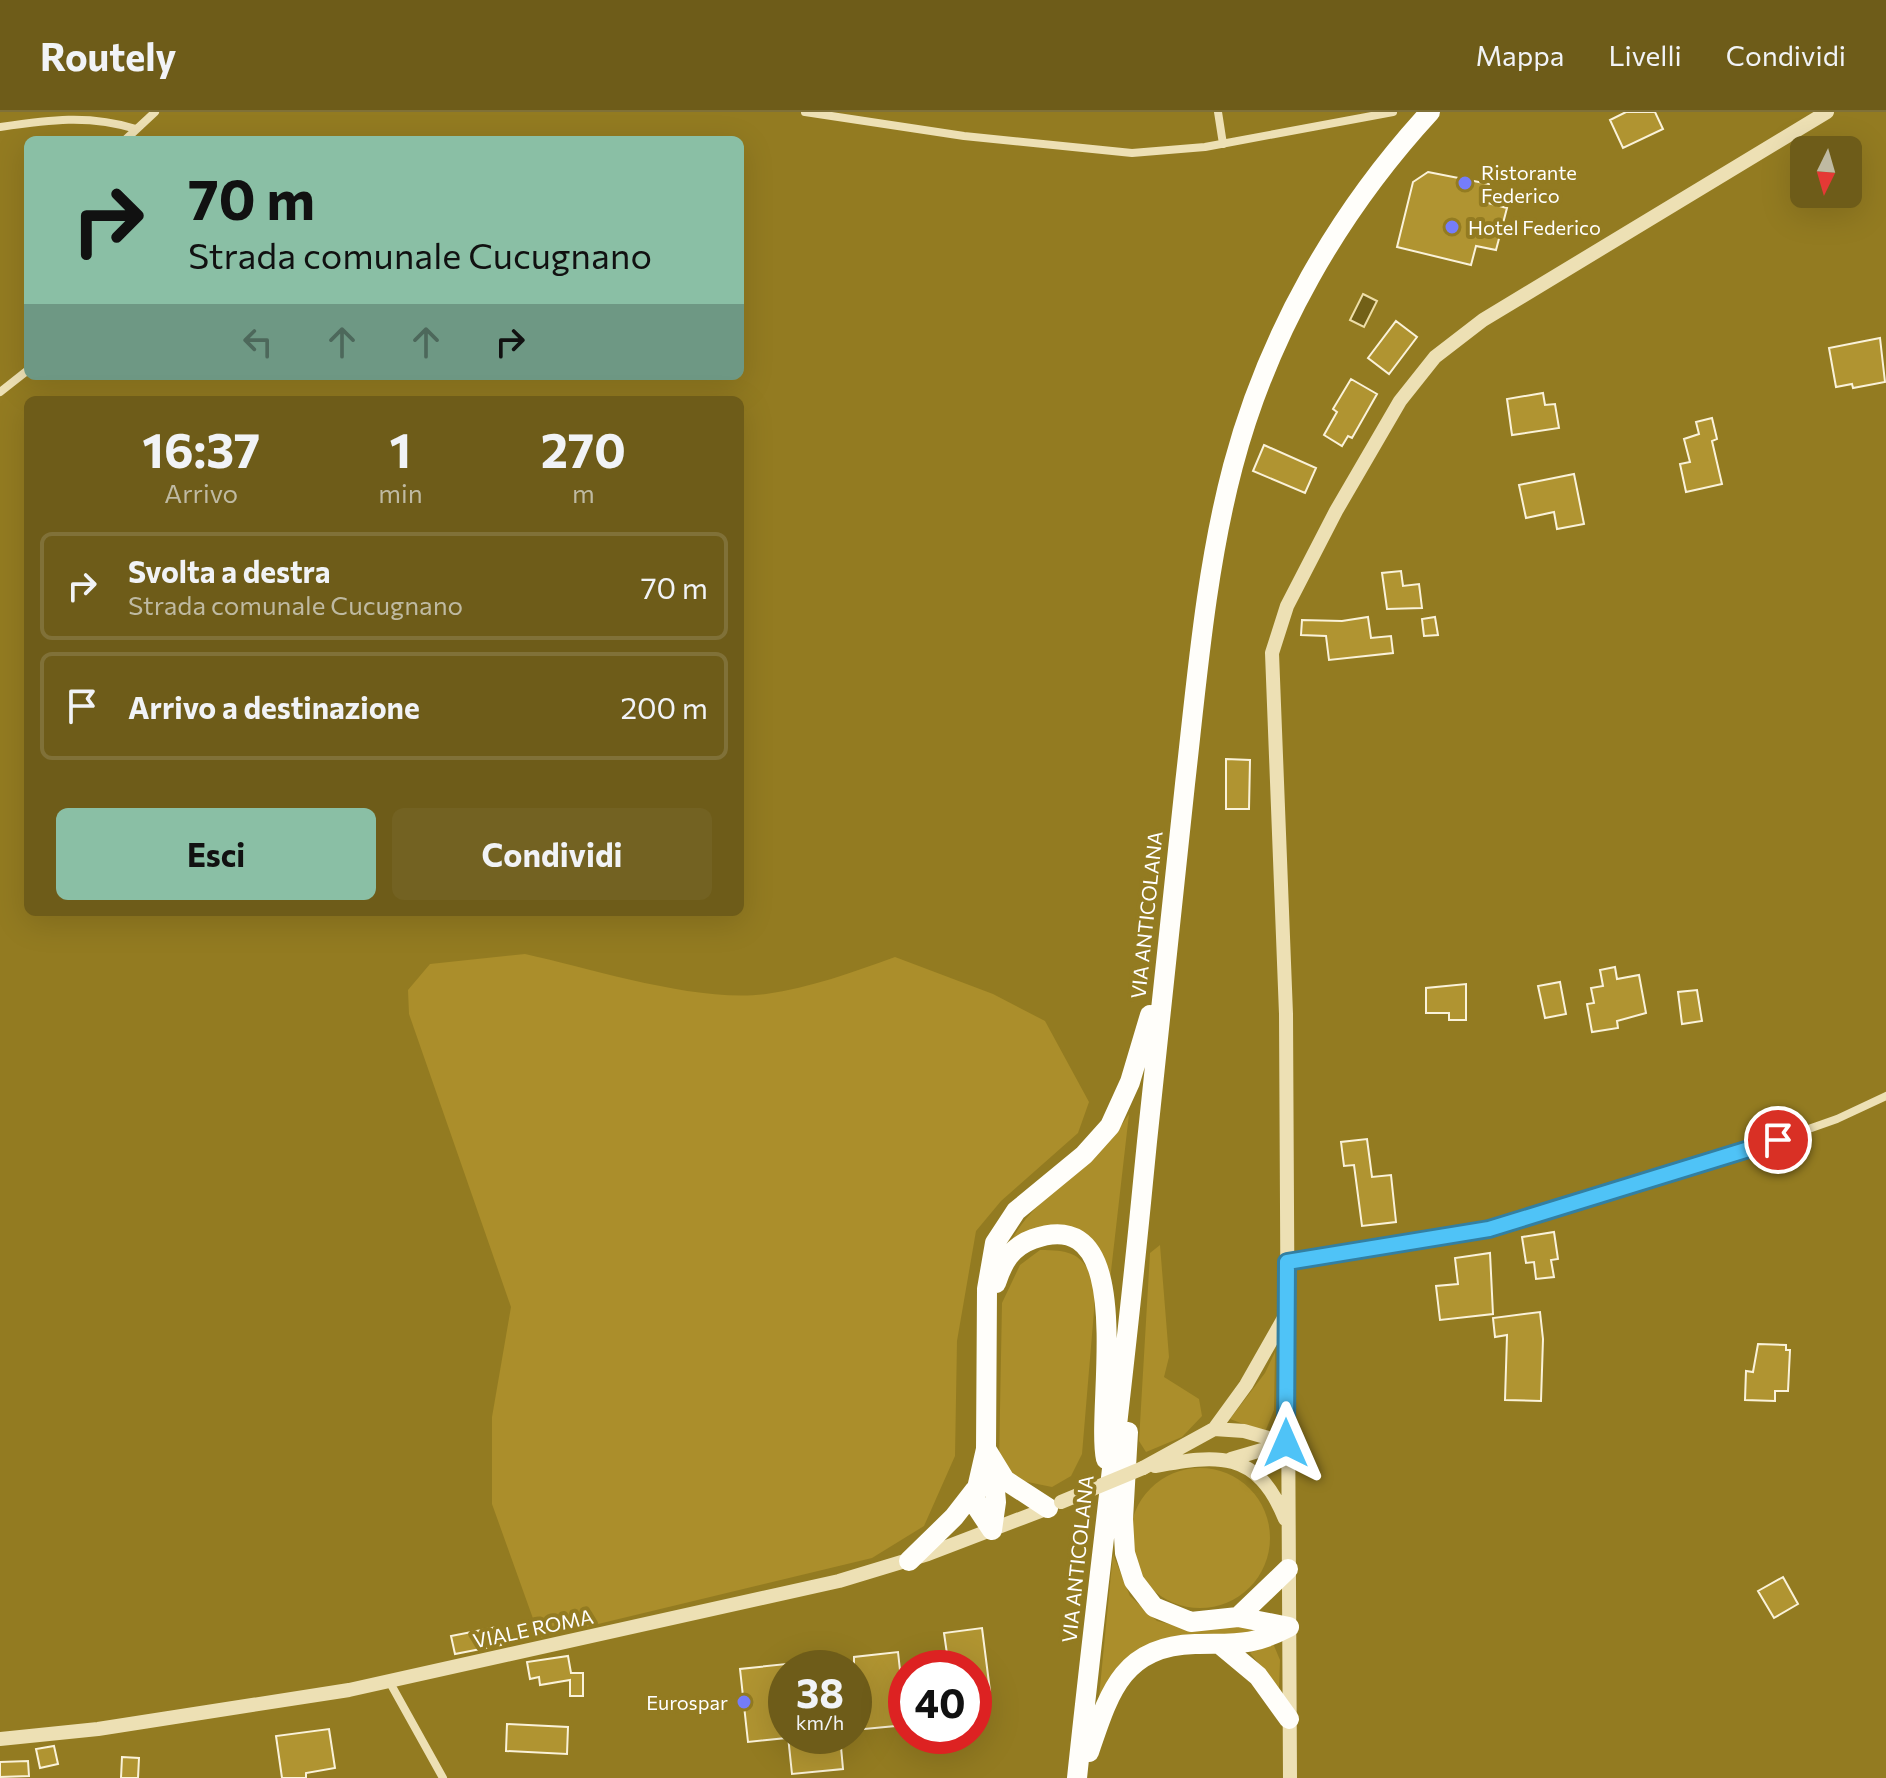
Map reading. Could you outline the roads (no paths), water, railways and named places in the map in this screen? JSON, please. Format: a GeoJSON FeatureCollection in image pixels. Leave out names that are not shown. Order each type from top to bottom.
{"type":"FeatureCollection","features":[{"type":"Feature","properties":{"kind":"main road","name":"VIA ANTICOLANA"},"geometry":{"type":"LineString","coordinates":[[1078,1778],[1110,1473],[1123,1392],[1164,965],[1195,695],[1217,547],[1243,431],[1277,344],[1320,260],[1369,187],[1430,112]]}},
{"type":"Feature","properties":{"kind":"main road"},"geometry":{"type":"LineString","coordinates":[[992,1530],[996,1502],[989,1457],[988,1306],[992,1252],[1007,1222],[1095,1145],[1115,1118],[1136,1065],[1164,965]]}},
{"type":"Feature","properties":{"kind":"main road"},"geometry":{"type":"LineString","coordinates":[[988,1306],[1005,1259],[1025,1242],[1046,1235],[1064,1236],[1080,1242],[1095,1256],[1105,1290],[1102,1423],[1110,1473]]}},
{"type":"Feature","properties":{"kind":"main road"},"geometry":{"type":"LineString","coordinates":[[1123,1392],[1128,1430],[1123,1532],[1134,1581],[1154,1607],[1177,1619],[1210,1621],[1238,1617],[1289,1627]]}},
{"type":"Feature","properties":{"kind":"main road"},"geometry":{"type":"LineString","coordinates":[[909,1561],[954,1517],[975,1490],[989,1457]]}},
{"type":"Feature","properties":{"kind":"main road"},"geometry":{"type":"LineString","coordinates":[[989,1457],[1011,1486],[1054,1505]]}},
{"type":"Feature","properties":{"kind":"main road"},"geometry":{"type":"LineString","coordinates":[[975,1490],[978,1509],[992,1530]]}},
{"type":"Feature","properties":{"kind":"main road"},"geometry":{"type":"LineString","coordinates":[[1238,1617],[1288,1569]]}},
{"type":"Feature","properties":{"kind":"main road"},"geometry":{"type":"LineString","coordinates":[[1078,1778],[1109,1696],[1126,1670],[1145,1656],[1168,1647],[1254,1643],[1289,1627]]}},
{"type":"Feature","properties":{"kind":"main road"},"geometry":{"type":"LineString","coordinates":[[1222,1646],[1258,1676],[1289,1719]]}},
{"type":"Feature","properties":{"kind":"street"},"geometry":{"type":"LineString","coordinates":[[129,136],[155,112]]}},
{"type":"Feature","properties":{"kind":"street"},"geometry":{"type":"LineString","coordinates":[[805,112],[924,131],[1092,151],[1165,153],[1393,112]]}},
{"type":"Feature","properties":{"kind":"street"},"geometry":{"type":"LineString","coordinates":[[1218,112],[1223,144]]}},
{"type":"Feature","properties":{"kind":"street"},"geometry":{"type":"LineString","coordinates":[[1290,1778],[1285,979],[1270,684],[1274,641],[1283,614],[1385,425],[1435,357],[1475,326],[1827,112]]}},
{"type":"Feature","properties":{"kind":"street"},"geometry":{"type":"LineString","coordinates":[[0,127],[75,118],[107,120],[136,129]]}},
{"type":"Feature","properties":{"kind":"street"},"geometry":{"type":"LineString","coordinates":[[0,392],[24,373]]}},
{"type":"Feature","properties":{"kind":"street"},"geometry":{"type":"LineString","coordinates":[[1287,1262],[1415,1243],[1508,1224],[1737,1154],[1837,1119],[1886,1096]]}},
{"type":"Feature","properties":{"kind":"street"},"geometry":{"type":"LineString","coordinates":[[1143,1468],[1214,1429],[1246,1385],[1286,1315]]}},
{"type":"Feature","properties":{"kind":"street"},"geometry":{"type":"LineString","coordinates":[[1214,1429],[1244,1431],[1286,1443]]}},
{"type":"Feature","properties":{"kind":"street"},"geometry":{"type":"LineString","coordinates":[[1143,1468],[1201,1458],[1231,1459],[1286,1443]]}},
{"type":"Feature","properties":{"kind":"street"},"geometry":{"type":"LineString","coordinates":[[1231,1459],[1266,1486],[1288,1527]]}},
{"type":"Feature","properties":{"kind":"street","name":"VIALE ROMA"},"geometry":{"type":"LineString","coordinates":[[0,1739],[98,1729],[349,1690],[839,1581],[909,1561],[1143,1468]]}},
{"type":"Feature","properties":{"kind":"street"},"geometry":{"type":"LineString","coordinates":[[389,1681],[443,1778]]}},
{"type":"Feature","properties":{"kind":"place","name":"Ristorante Federico"},"geometry":{"type":"Point","coordinates":[1465,183]}},
{"type":"Feature","properties":{"kind":"place","name":"Hotel Federico"},"geometry":{"type":"Point","coordinates":[1452,227]}},
{"type":"Feature","properties":{"kind":"place","name":"Eurospar"},"geometry":{"type":"Point","coordinates":[744,1702]}}]}
